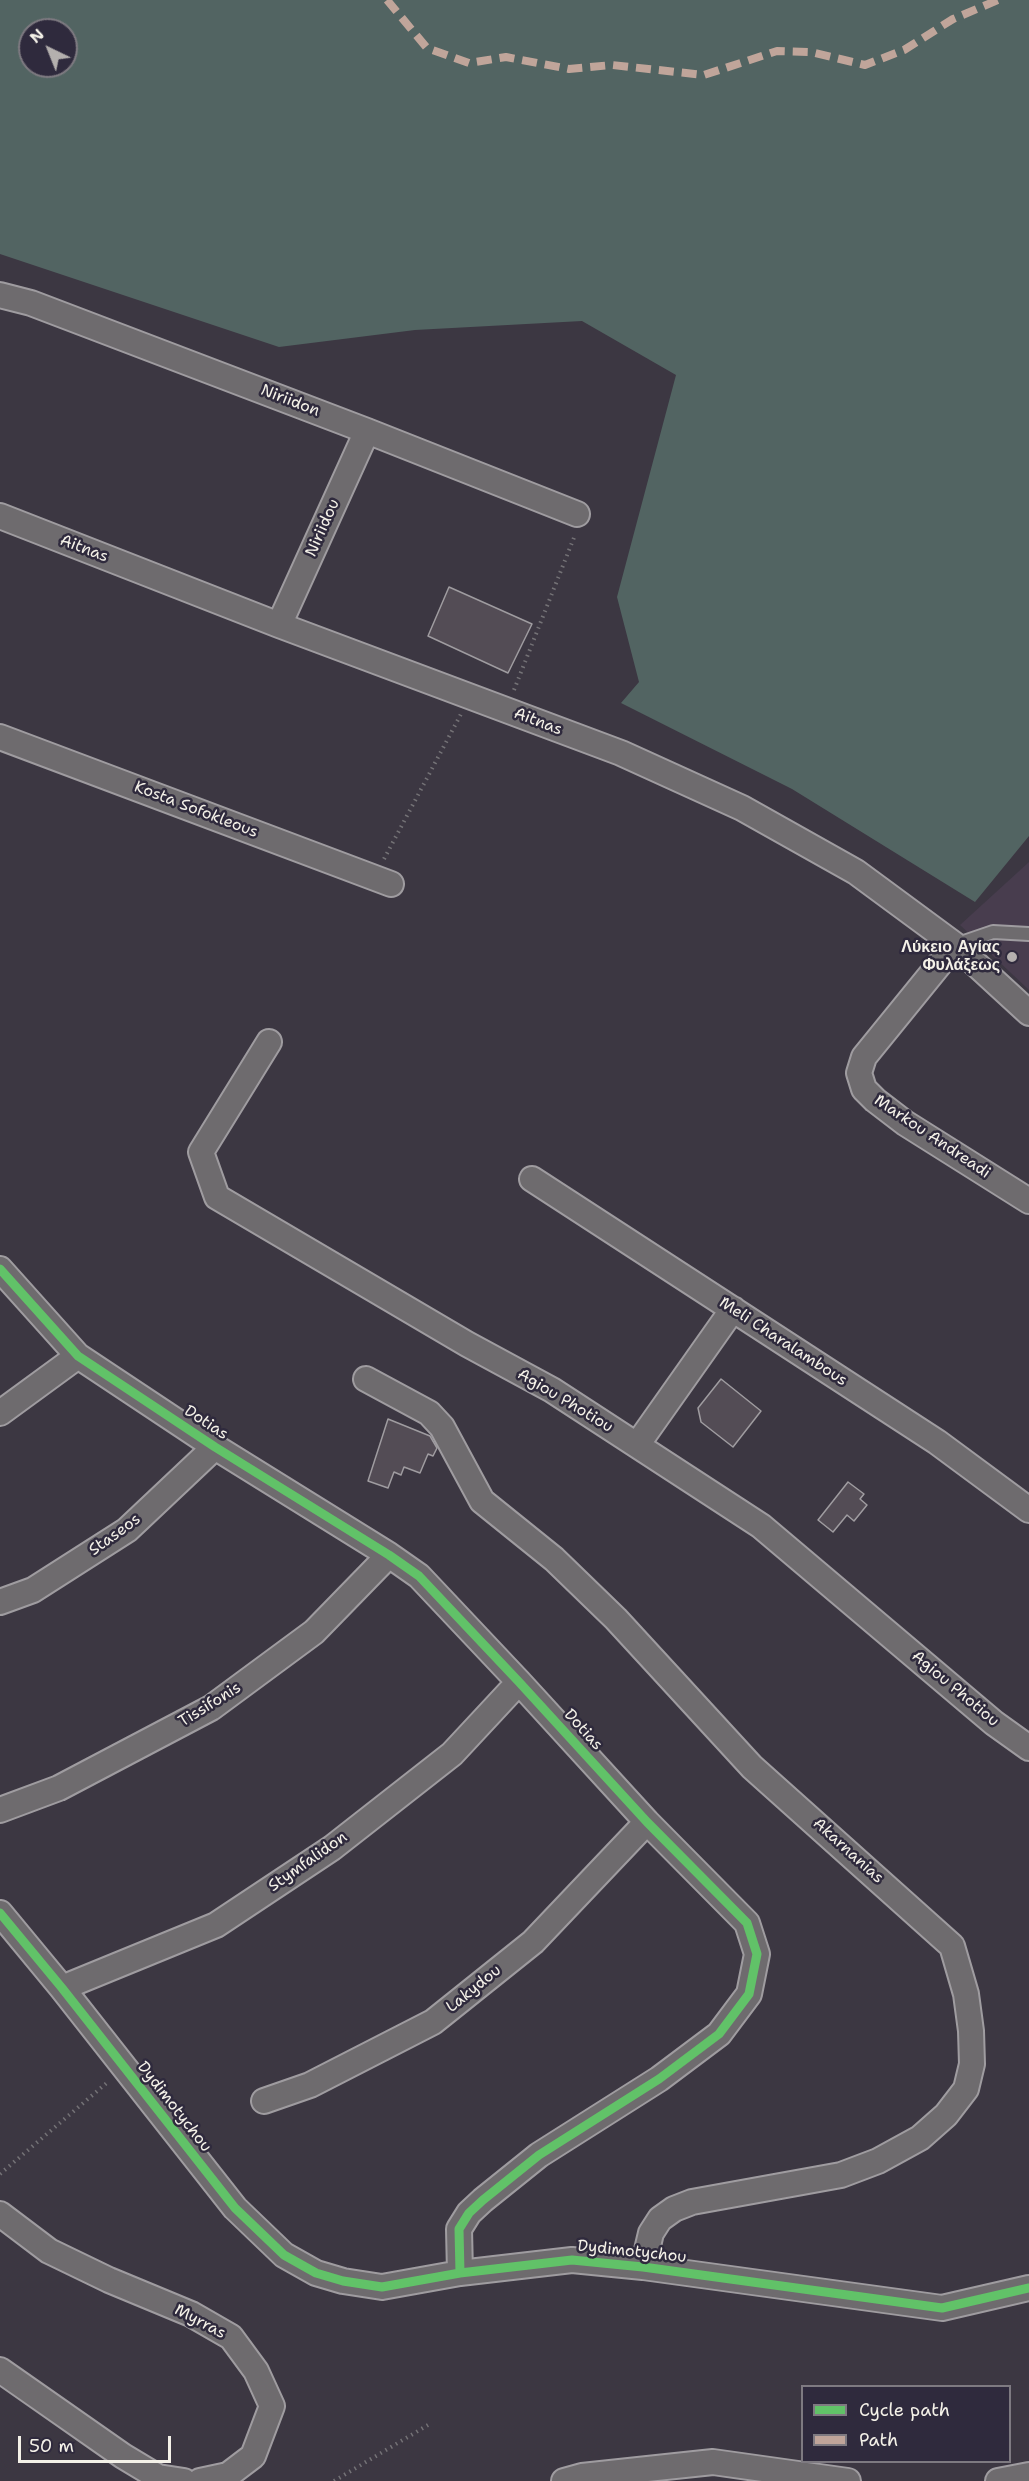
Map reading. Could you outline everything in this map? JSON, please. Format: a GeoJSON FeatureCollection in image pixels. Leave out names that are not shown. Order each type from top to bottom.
{"type":"FeatureCollection","features":[{"type":"Feature","properties":{"kind":"street","name":"Niriidon"},"geometry":{"type":"LineString","coordinates":[[0,295],[31,303],[577,514]]}},
{"type":"Feature","properties":{"kind":"street","name":"Niriidou"},"geometry":{"type":"LineString","coordinates":[[279,625],[367,431]]}},
{"type":"Feature","properties":{"kind":"street","name":"Aitnas"},"geometry":{"type":"LineString","coordinates":[[0,516],[279,625],[621,753],[742,808],[856,872],[955,945],[1029,1013]]}},
{"type":"Feature","properties":{"kind":"street","name":"Kosta Sofokleous"},"geometry":{"type":"LineString","coordinates":[[0,736],[383,881]]}},
{"type":"Feature","properties":{"kind":"street","name":"Markou Andreadi"},"geometry":{"type":"LineString","coordinates":[[955,945],[864,1057],[859,1073],[864,1089],[905,1123],[1029,1201]]}},
{"type":"Feature","properties":{"kind":"street","name":"Agiou Photiou"},"geometry":{"type":"LineString","coordinates":[[269,1042],[201,1152],[217,1197],[467,1344],[552,1390],[761,1526],[994,1723],[1029,1748]]}},
{"type":"Feature","properties":{"kind":"street","name":"Meli Charalambous"},"geometry":{"type":"LineString","coordinates":[[532,1179],[937,1442],[1029,1510]]}},
{"type":"Feature","properties":{"kind":"street","name":"Dotias"},"geometry":{"type":"LineString","coordinates":[[0,1269],[78,1356],[214,1447],[388,1554],[418,1576],[647,1822],[747,1923],[757,1954],[749,1994],[719,2034],[659,2079],[539,2155],[476,2206],[459,2229],[460,2273]]}},
{"type":"Feature","properties":{"kind":"street"},"geometry":{"type":"LineString","coordinates":[[637,1445],[733,1309]]}},
{"type":"Feature","properties":{"kind":"street"},"geometry":{"type":"LineString","coordinates":[[0,1413],[78,1356]]}},
{"type":"Feature","properties":{"kind":"street","name":"Akarnanias"},"geometry":{"type":"LineString","coordinates":[[366,1379],[429,1413],[442,1427],[482,1501],[554,1559],[616,1618],[752,1767],[952,1946],[966,1994],[971,2031],[972,2064],[966,2089],[946,2115],[920,2138],[878,2161],[841,2175],[692,2202],[674,2209],[660,2219],[651,2234],[643,2267]]}},
{"type":"Feature","properties":{"kind":"street","name":"Staseos"},"geometry":{"type":"LineString","coordinates":[[0,1602],[33,1590],[127,1530],[214,1447]]}},
{"type":"Feature","properties":{"kind":"street","name":"Tissifonis"},"geometry":{"type":"LineString","coordinates":[[0,1810],[59,1788],[211,1708],[314,1632],[388,1554]]}},
{"type":"Feature","properties":{"kind":"street","name":"Stymfalidon"},"geometry":{"type":"LineString","coordinates":[[62,1988],[216,1925],[332,1848],[452,1754],[519,1682]]}},
{"type":"Feature","properties":{"kind":"street","name":"Lakydou"},"geometry":{"type":"LineString","coordinates":[[264,2101],[309,2085],[433,2022],[533,1942],[647,1822]]}},
{"type":"Feature","properties":{"kind":"street","name":"Dydimotychou"},"geometry":{"type":"LineString","coordinates":[[0,1913],[62,1988],[234,2208],[284,2255],[316,2273],[343,2281],[382,2287],[460,2273],[572,2260],[643,2267],[942,2308],[1029,2288]]}},
{"type":"Feature","properties":{"kind":"street","name":"Myrras"},"geometry":{"type":"LineString","coordinates":[[0,2214],[49,2251],[109,2280],[190,2314],[231,2337],[256,2371],[272,2406],[253,2456],[228,2475],[200,2481]]}},
{"type":"Feature","properties":{"kind":"street"},"geometry":{"type":"LineString","coordinates":[[0,2370],[123,2456],[158,2477],[184,2481]]}},
{"type":"Feature","properties":{"kind":"street"},"geometry":{"type":"LineString","coordinates":[[564,2481],[582,2476],[713,2462],[848,2481]]}},
{"type":"Feature","properties":{"kind":"street"},"geometry":{"type":"LineString","coordinates":[[998,2481],[1029,2475]]}},
{"type":"Feature","properties":{"kind":"lane"},"geometry":{"type":"LineString","coordinates":[[955,945],[993,932],[1029,934]]}},
{"type":"Feature","properties":{"kind":"path"},"geometry":{"type":"LineString","coordinates":[[506,710],[580,521],[577,514]]}},
{"type":"Feature","properties":{"kind":"path"},"geometry":{"type":"LineString","coordinates":[[383,881],[470,697]]}},
{"type":"Feature","properties":{"kind":"path"},"geometry":{"type":"LineString","coordinates":[[0,2174],[124,2068]]}},
{"type":"Feature","properties":{"kind":"path"},"geometry":{"type":"LineString","coordinates":[[334,2481],[428,2425]]}},
{"type":"Feature","properties":{"kind":"shaded area"},"geometry":{"type":"Polygon","coordinates":[[[0,0],[1029,0],[1029,836],[975,902],[792,789],[621,703],[639,682],[617,597],[676,375],[582,321],[415,330],[279,347],[0,254],[0,0]]]}},
{"type":"Feature","properties":{"kind":"shaded area","name":"Λύκειο Αγίας Φυλάξεως"},"geometry":{"type":"Polygon","coordinates":[[[1029,862],[1029,990],[960,925],[1029,862]]]}},
{"type":"Feature","properties":{"kind":"building"},"geometry":{"type":"Polygon","coordinates":[[[449,587],[532,624],[508,673],[428,636],[449,587]]]}},
{"type":"Feature","properties":{"kind":"building"},"geometry":{"type":"Polygon","coordinates":[[[721,1379],[761,1411],[733,1447],[701,1422],[698,1408],[721,1379]]]}},
{"type":"Feature","properties":{"kind":"building"},"geometry":{"type":"Polygon","coordinates":[[[388,1419],[430,1436],[437,1448],[433,1456],[428,1454],[420,1473],[404,1467],[401,1475],[394,1472],[388,1488],[368,1481],[388,1419]]]}},
{"type":"Feature","properties":{"kind":"building"},"geometry":{"type":"Polygon","coordinates":[[[848,1482],[864,1494],[860,1499],[867,1505],[854,1521],[847,1515],[833,1532],[818,1520],[848,1482]]]}},
{"type":"Feature","properties":{"kind":"marked path"},"geometry":{"type":"LineString","coordinates":[[387,0],[427,48],[469,63],[506,57],[569,69],[612,65],[704,75],[777,51],[811,52],[865,65],[904,50],[953,19],[998,0]]}},
{"type":"Feature","properties":{"kind":"cycle path"},"geometry":{"type":"LineString","coordinates":[[0,1269],[78,1356],[215,1447],[419,1576],[647,1822],[747,1923],[757,1954],[749,1994],[719,2034],[659,2079],[539,2155],[483,2200],[469,2213],[459,2229],[460,2273]]}},
{"type":"Feature","properties":{"kind":"cycle path"},"geometry":{"type":"LineString","coordinates":[[0,1913],[235,2208],[284,2255],[316,2273],[343,2281],[382,2287],[460,2273],[572,2260],[643,2267],[942,2308],[1029,2288]]}},
{"type":"Feature","properties":{"kind":"place","name":"Λύκειο Αγίας Φυλάξεως"},"geometry":{"type":"Point","coordinates":[1012,957]}}]}
